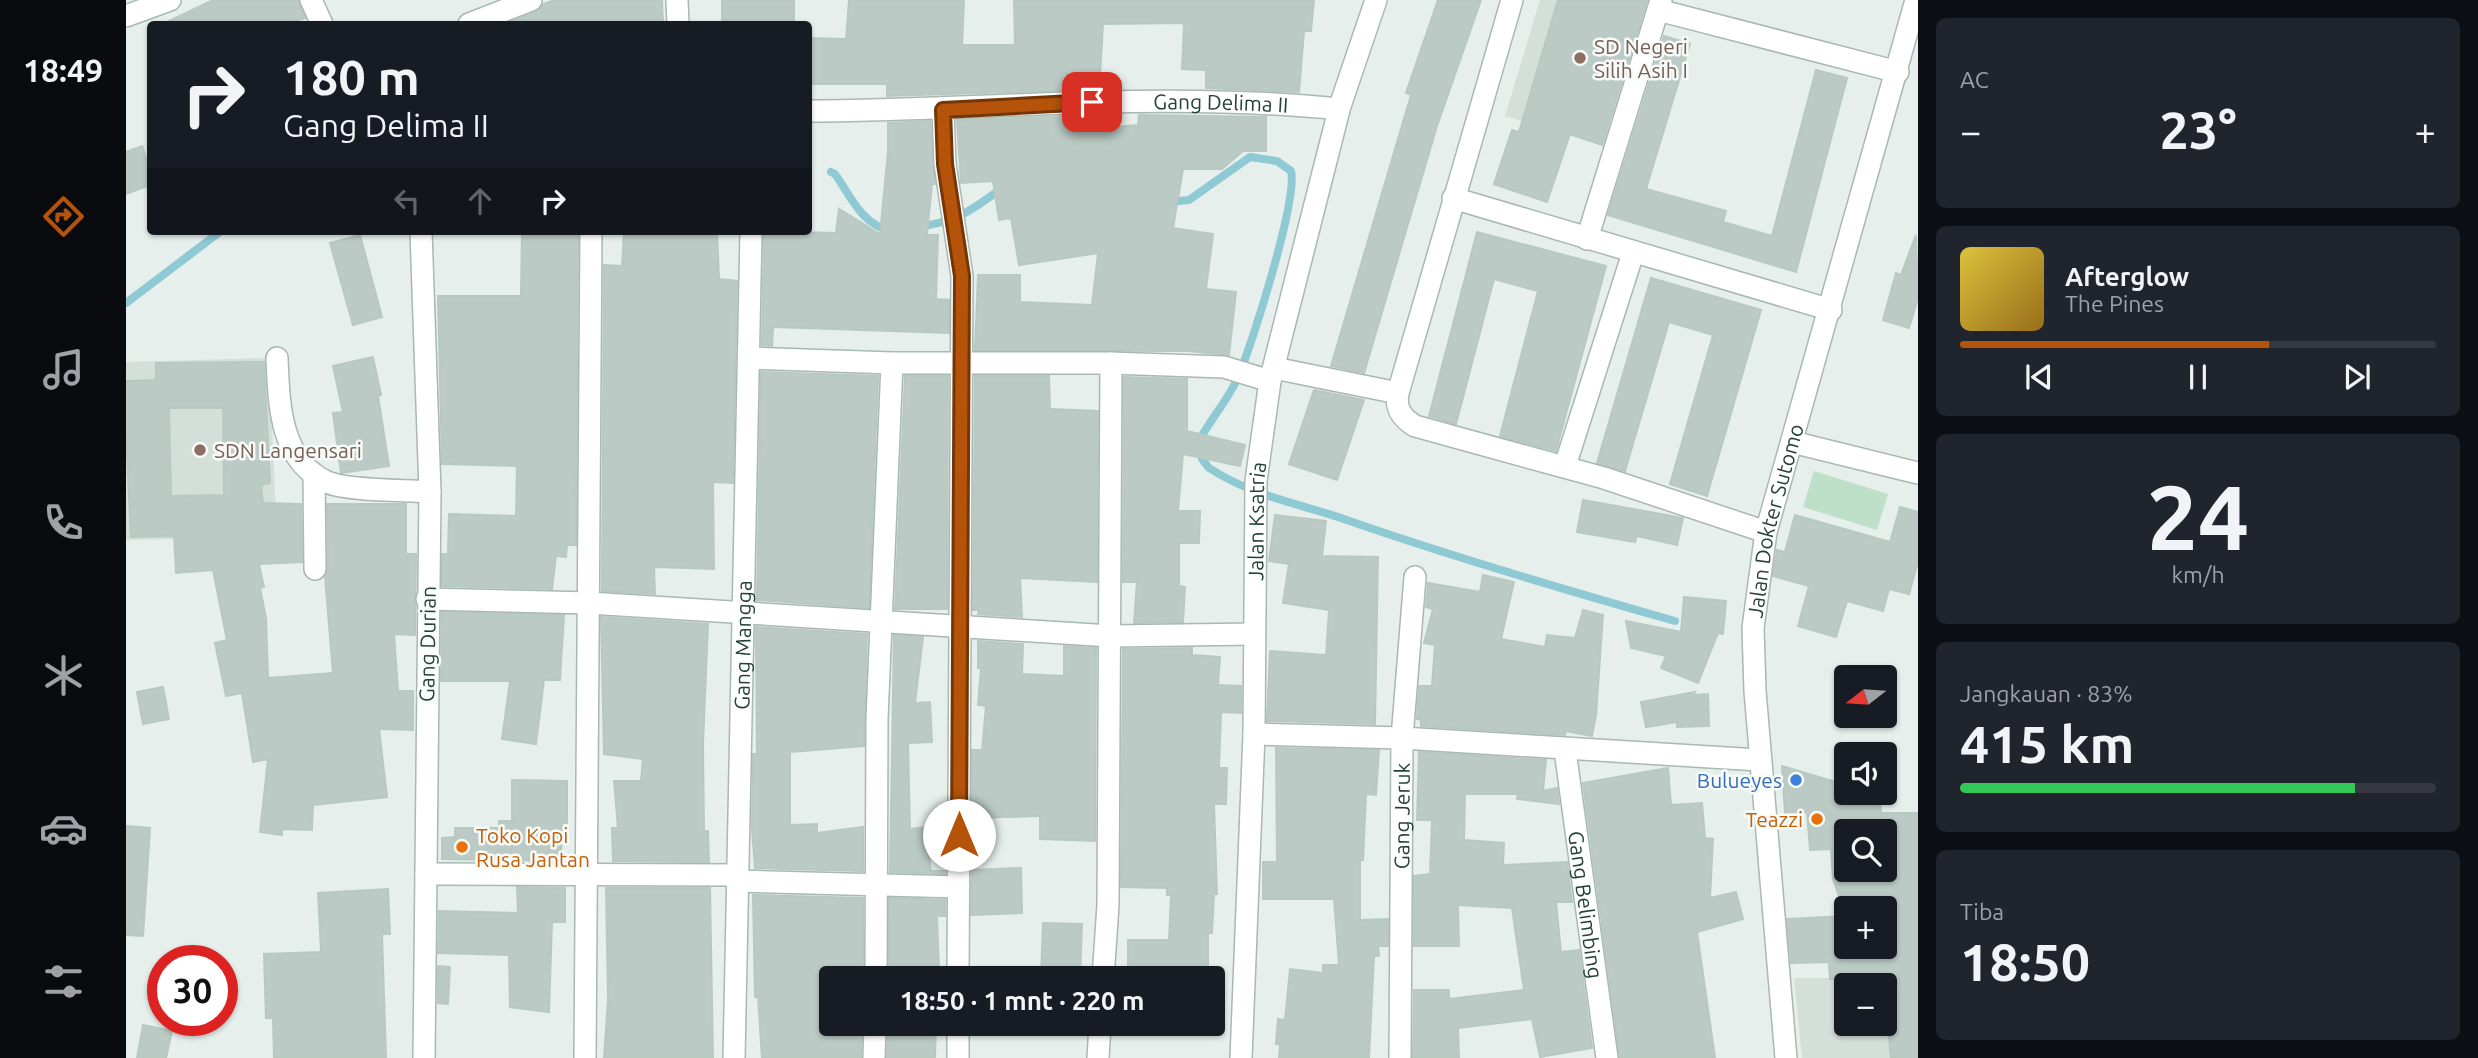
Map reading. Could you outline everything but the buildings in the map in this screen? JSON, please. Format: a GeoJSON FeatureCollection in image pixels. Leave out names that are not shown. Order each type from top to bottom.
{"type":"FeatureCollection","features":[{"type":"Feature","properties":{"kind":"street"},"geometry":{"type":"LineString","coordinates":[[126,16],[170,0]]}},
{"type":"Feature","properties":{"kind":"street"},"geometry":{"type":"LineString","coordinates":[[311,0],[321,21]]}},
{"type":"Feature","properties":{"kind":"street"},"geometry":{"type":"LineString","coordinates":[[474,21],[500,5],[531,0]]}},
{"type":"Feature","properties":{"kind":"street"},"geometry":{"type":"LineString","coordinates":[[677,0],[678,21]]}},
{"type":"Feature","properties":{"kind":"street","name":"Jalan Ksatria"},"geometry":{"type":"LineString","coordinates":[[1241,1058],[1254,734],[1256,486],[1272,374],[1339,109],[1376,0]]}},
{"type":"Feature","properties":{"kind":"street"},"geometry":{"type":"LineString","coordinates":[[1512,0],[1398,393],[1398,409],[1403,419],[1415,426],[1565,467],[1766,532]]}},
{"type":"Feature","properties":{"kind":"street","name":"Jalan Dokter Sutomo"},"geometry":{"type":"LineString","coordinates":[[1786,1058],[1759,760],[1753,628],[1766,532],[1831,310],[1916,0]]}},
{"type":"Feature","properties":{"kind":"street"},"geometry":{"type":"LineString","coordinates":[[1587,239],[1660,5],[1898,72]]}},
{"type":"Feature","properties":{"kind":"street","name":"Gang Delima II"},"geometry":{"type":"LineString","coordinates":[[812,111],[943,110],[1117,100],[1298,104],[1339,109]]}},
{"type":"Feature","properties":{"kind":"street"},"geometry":{"type":"LineString","coordinates":[[943,110],[962,276],[958,966]]}},
{"type":"Feature","properties":{"kind":"street"},"geometry":{"type":"LineString","coordinates":[[1453,198],[1831,310]]}},
{"type":"Feature","properties":{"kind":"street","name":"Gang Durian"},"geometry":{"type":"LineString","coordinates":[[421,235],[430,492],[424,1058]]}},
{"type":"Feature","properties":{"kind":"street"},"geometry":{"type":"LineString","coordinates":[[585,1058],[591,235]]}},
{"type":"Feature","properties":{"kind":"street","name":"Gang Mangga"},"geometry":{"type":"LineString","coordinates":[[734,1058],[751,235]]}},
{"type":"Feature","properties":{"kind":"street"},"geometry":{"type":"LineString","coordinates":[[1565,467],[1633,253]]}},
{"type":"Feature","properties":{"kind":"street"},"geometry":{"type":"LineString","coordinates":[[277,358],[279,413],[284,431],[314,474],[336,485],[430,492]]}},
{"type":"Feature","properties":{"kind":"street"},"geometry":{"type":"LineString","coordinates":[[750,358],[892,363],[1111,363],[1272,374],[1398,393]]}},
{"type":"Feature","properties":{"kind":"street"},"geometry":{"type":"LineString","coordinates":[[876,966],[880,622],[892,363]]}},
{"type":"Feature","properties":{"kind":"street"},"geometry":{"type":"LineString","coordinates":[[1104,966],[1108,905],[1111,363]]}},
{"type":"Feature","properties":{"kind":"street"},"geometry":{"type":"LineString","coordinates":[[1793,442],[1918,473]]}},
{"type":"Feature","properties":{"kind":"street"},"geometry":{"type":"LineString","coordinates":[[314,474],[315,569]]}},
{"type":"Feature","properties":{"kind":"street","name":"Gang Jeruk"},"geometry":{"type":"LineString","coordinates":[[1400,1058],[1402,737],[1415,577]]}},
{"type":"Feature","properties":{"kind":"street"},"geometry":{"type":"LineString","coordinates":[[427,599],[589,603],[1111,636],[1254,634]]}},
{"type":"Feature","properties":{"kind":"street"},"geometry":{"type":"LineString","coordinates":[[1254,734],[1402,737],[1565,750],[1759,760]]}},
{"type":"Feature","properties":{"kind":"street","name":"Gang Belimbing"},"geometry":{"type":"LineString","coordinates":[[1565,750],[1607,1058]]}},
{"type":"Feature","properties":{"kind":"street"},"geometry":{"type":"LineString","coordinates":[[426,874],[587,874],[959,887]]}},
{"type":"Feature","properties":{"kind":"street"},"geometry":{"type":"LineString","coordinates":[[874,1058],[875,1036]]}},
{"type":"Feature","properties":{"kind":"street"},"geometry":{"type":"LineString","coordinates":[[958,1036],[958,1058]]}},
{"type":"Feature","properties":{"kind":"street"},"geometry":{"type":"LineString","coordinates":[[1098,1058],[1099,1036]]}},
{"type":"Feature","properties":{"kind":"shaded area","name":"SD Negeri Silih Asih I"},"geometry":{"type":"Polygon","coordinates":[[[1540,0],[1655,0],[1611,148],[1505,116],[1540,0]]]}},
{"type":"Feature","properties":{"kind":"shaded area","name":"SDN Langensari"},"geometry":{"type":"Polygon","coordinates":[[[269,358],[277,537],[126,540],[126,362],[269,358]]]}},
{"type":"Feature","properties":{"kind":"shaded area"},"geometry":{"type":"Polygon","coordinates":[[[1794,978],[1834,978],[1834,1036],[1897,1036],[1897,978],[1918,978],[1918,1058],[1802,1058],[1794,978]]]}},
{"type":"Feature","properties":{"kind":"green space"},"geometry":{"type":"Polygon","coordinates":[[[1814,471],[1888,494],[1877,530],[1803,507],[1814,471]]]}},
{"type":"Feature","properties":{"kind":"waterway"},"geometry":{"type":"LineString","coordinates":[[1167,202],[1189,200],[1250,157],[1277,161],[1291,171],[1288,210],[1281,240],[1245,360],[1234,386],[1199,441],[1202,459],[1209,468],[1240,485],[1272,497],[1506,572],[1675,621]]}},
{"type":"Feature","properties":{"kind":"waterway"},"geometry":{"type":"LineString","coordinates":[[831,172],[872,223],[891,231]]}},
{"type":"Feature","properties":{"kind":"waterway"},"geometry":{"type":"LineString","coordinates":[[917,227],[942,222],[962,214],[1002,188]]}},
{"type":"Feature","properties":{"kind":"waterway"},"geometry":{"type":"LineString","coordinates":[[126,303],[216,235]]}},
{"type":"Feature","properties":{"kind":"place","name":"SD Negeri Silih Asih I"},"geometry":{"type":"Point","coordinates":[1580,58]}},
{"type":"Feature","properties":{"kind":"place","name":"SDN Langensari"},"geometry":{"type":"Point","coordinates":[200,450]}},
{"type":"Feature","properties":{"kind":"place","name":"Bulueyes"},"geometry":{"type":"Point","coordinates":[1796,780]}},
{"type":"Feature","properties":{"kind":"place","name":"Teazzi"},"geometry":{"type":"Point","coordinates":[1817,819]}},
{"type":"Feature","properties":{"kind":"place","name":"Toko Kopi Rusa Jantan"},"geometry":{"type":"Point","coordinates":[462,847]}},
{"type":"Feature","properties":{"kind":"route"},"geometry":{"type":"LineString","coordinates":[[959,835],[962,276],[945,164],[943,110],[1092,102]]}}]}
